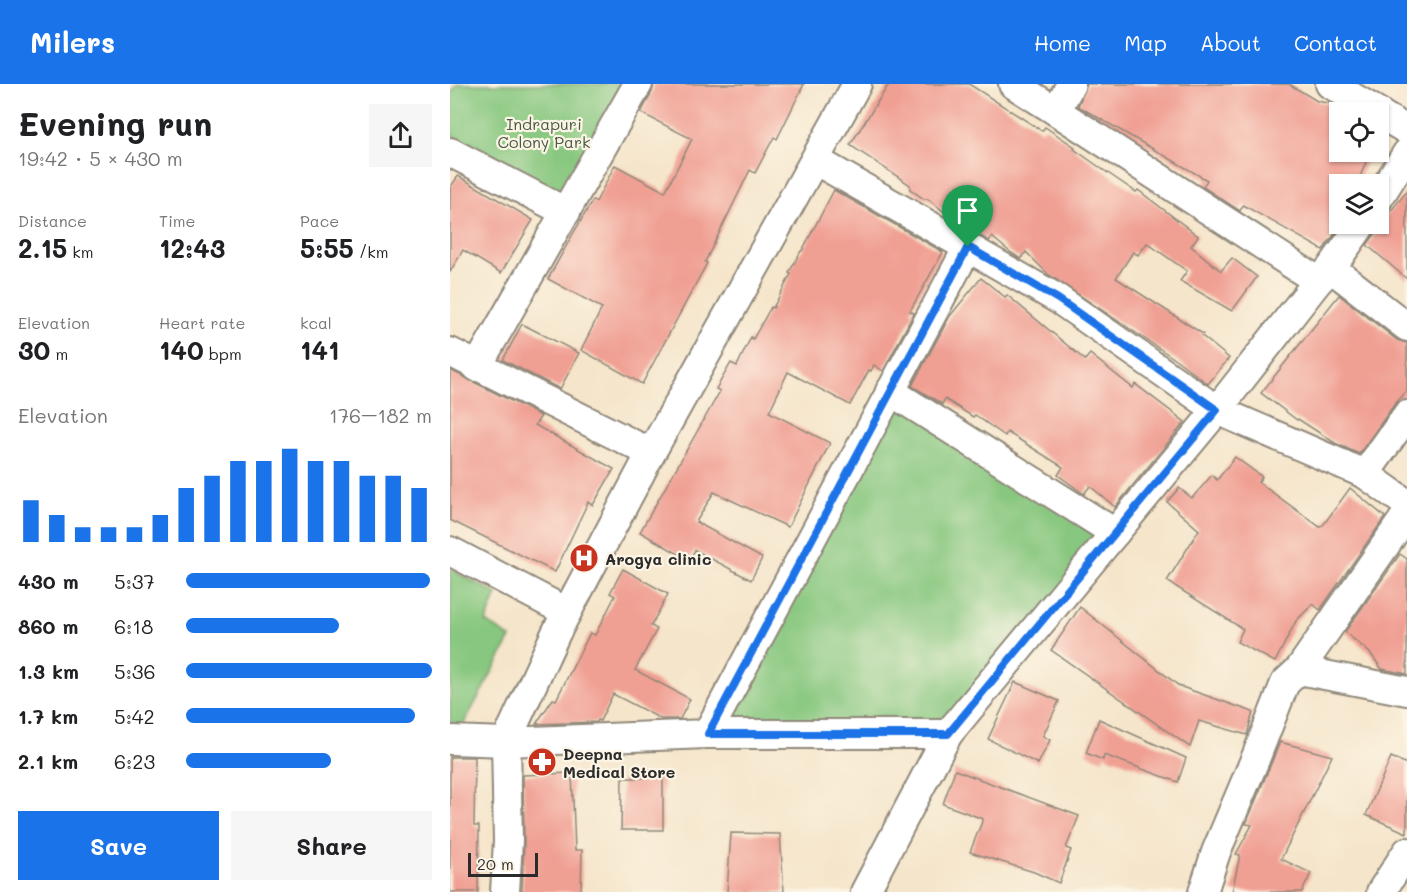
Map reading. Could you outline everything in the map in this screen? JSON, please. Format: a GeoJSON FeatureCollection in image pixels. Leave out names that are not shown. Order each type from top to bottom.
{"type":"FeatureCollection","features":[{"type":"Feature","properties":{"kind":"street"},"geometry":{"type":"LineString","coordinates":[[477,367],[638,84]]}},
{"type":"Feature","properties":{"kind":"street"},"geometry":{"type":"LineString","coordinates":[[505,892],[508,841],[506,742],[567,612],[651,453],[857,84]]}},
{"type":"Feature","properties":{"kind":"street"},"geometry":{"type":"LineString","coordinates":[[1013,84],[1407,327]]}},
{"type":"Feature","properties":{"kind":"street"},"geometry":{"type":"LineString","coordinates":[[1056,111],[1071,84]]}},
{"type":"Feature","properties":{"kind":"street"},"geometry":{"type":"LineString","coordinates":[[1330,84],[1360,102]]}},
{"type":"Feature","properties":{"kind":"street"},"geometry":{"type":"LineString","coordinates":[[1389,119],[1407,130]]}},
{"type":"Feature","properties":{"kind":"street"},"geometry":{"type":"LineString","coordinates":[[450,152],[566,212]]}},
{"type":"Feature","properties":{"kind":"street"},"geometry":{"type":"LineString","coordinates":[[1389,182],[1407,153]]}},
{"type":"Feature","properties":{"kind":"street"},"geometry":{"type":"LineString","coordinates":[[815,160],[1058,299],[1217,410],[1365,474],[1407,504]]}},
{"type":"Feature","properties":{"kind":"street"},"geometry":{"type":"LineString","coordinates":[[865,892],[948,734],[1217,410],[1354,234]]}},
{"type":"Feature","properties":{"kind":"street"},"geometry":{"type":"LineString","coordinates":[[708,734],[968,247]]}},
{"type":"Feature","properties":{"kind":"street"},"geometry":{"type":"LineString","coordinates":[[450,352],[651,453]]}},
{"type":"Feature","properties":{"kind":"street"},"geometry":{"type":"LineString","coordinates":[[890,391],[1115,533]]}},
{"type":"Feature","properties":{"kind":"street"},"geometry":{"type":"LineString","coordinates":[[1365,474],[1407,415]]}},
{"type":"Feature","properties":{"kind":"street"},"geometry":{"type":"LineString","coordinates":[[1203,892],[1216,852],[1285,683],[1299,670],[1407,514]]}},
{"type":"Feature","properties":{"kind":"street"},"geometry":{"type":"LineString","coordinates":[[450,551],[567,612]]}},
{"type":"Feature","properties":{"kind":"street"},"geometry":{"type":"LineString","coordinates":[[1299,670],[1407,692]]}},
{"type":"Feature","properties":{"kind":"street"},"geometry":{"type":"LineString","coordinates":[[450,740],[506,742],[708,734],[948,734]]}},
{"type":"Feature","properties":{"kind":"street"},"geometry":{"type":"LineString","coordinates":[[1381,892],[1407,852]]}},
{"type":"Feature","properties":{"kind":"green space","name":"Indrapuri Colony Park"},"geometry":{"type":"Polygon","coordinates":[[[457,84],[629,84],[563,201],[450,134],[450,96],[457,84]]]}},
{"type":"Feature","properties":{"kind":"green space"},"geometry":{"type":"Polygon","coordinates":[[[890,391],[1115,533],[948,734],[708,734],[890,391]]]}},
{"type":"Feature","properties":{"kind":"green space"},"geometry":{"type":"Polygon","coordinates":[[[450,569],[497,594],[486,622],[511,638],[463,725],[450,723],[450,569]]]}},
{"type":"Feature","properties":{"kind":"building"},"geometry":{"type":"Polygon","coordinates":[[[654,84],[804,84],[777,139],[774,137],[755,173],[750,170],[705,262],[707,263],[642,384],[581,350],[602,308],[548,279],[593,200],[596,202],[615,165],[665,192],[692,139],[641,113],[654,84]]]}},
{"type":"Feature","properties":{"kind":"building"},"geometry":{"type":"Polygon","coordinates":[[[889,84],[969,84],[1042,131],[1045,127],[1102,169],[1136,192],[1138,190],[1198,236],[1191,246],[1221,271],[1232,258],[1257,277],[1232,311],[1180,281],[1187,271],[1147,243],[1138,255],[1133,252],[1116,278],[1203,334],[1202,336],[1229,358],[1208,384],[1178,361],[1048,274],[1026,252],[1021,259],[992,237],[989,241],[958,223],[928,199],[924,199],[910,189],[910,185],[850,145],[889,84]]]}},
{"type":"Feature","properties":{"kind":"building"},"geometry":{"type":"Polygon","coordinates":[[[1087,84],[1289,84],[1317,101],[1329,103],[1329,162],[1366,162],[1361,174],[1329,174],[1329,234],[1335,234],[1323,250],[1243,205],[1240,211],[1203,187],[1207,180],[1078,106],[1087,84]]]}},
{"type":"Feature","properties":{"kind":"building"},"geometry":{"type":"Polygon","coordinates":[[[458,176],[533,220],[501,273],[463,250],[450,272],[450,188],[458,176]]]}},
{"type":"Feature","properties":{"kind":"building"},"geometry":{"type":"Polygon","coordinates":[[[834,190],[943,252],[910,311],[914,313],[883,371],[874,365],[871,371],[869,370],[850,405],[788,372],[769,412],[830,443],[788,527],[714,492],[696,522],[762,558],[751,580],[695,550],[689,560],[640,532],[720,391],[716,389],[731,363],[737,366],[751,337],[753,339],[771,307],[773,308],[791,274],[789,273],[834,190]]]}},
{"type":"Feature","properties":{"kind":"building"},"geometry":{"type":"Polygon","coordinates":[[[1407,191],[1407,279],[1367,245],[1375,234],[1389,234],[1389,213],[1407,191]]]}},
{"type":"Feature","properties":{"kind":"building"},"geometry":{"type":"Polygon","coordinates":[[[981,278],[1005,297],[1007,295],[1085,360],[1090,354],[1133,388],[1135,384],[1185,422],[1115,507],[1090,486],[1084,494],[1058,475],[1063,467],[1007,432],[1005,436],[975,415],[973,417],[945,399],[942,404],[912,386],[950,316],[981,278]]]}},
{"type":"Feature","properties":{"kind":"building"},"geometry":{"type":"Polygon","coordinates":[[[1339,295],[1397,340],[1407,343],[1407,391],[1394,405],[1359,454],[1335,443],[1297,420],[1261,393],[1339,295]]]}},
{"type":"Feature","properties":{"kind":"building"},"geometry":{"type":"Polygon","coordinates":[[[522,324],[579,353],[560,389],[503,360],[522,324]]]}},
{"type":"Feature","properties":{"kind":"building"},"geometry":{"type":"Polygon","coordinates":[[[450,370],[541,416],[535,425],[614,469],[593,505],[588,502],[555,572],[450,520],[450,370]]]}},
{"type":"Feature","properties":{"kind":"building"},"geometry":{"type":"Polygon","coordinates":[[[1235,457],[1262,477],[1258,482],[1320,527],[1350,488],[1385,517],[1320,610],[1313,604],[1296,621],[1275,662],[1237,642],[1243,629],[1167,581],[1199,530],[1167,502],[1179,488],[1192,498],[1212,475],[1217,480],[1235,457]]]}},
{"type":"Feature","properties":{"kind":"building"},"geometry":{"type":"Polygon","coordinates":[[[1400,554],[1407,559],[1407,674],[1382,669],[1370,653],[1345,632],[1400,554]]]}},
{"type":"Feature","properties":{"kind":"building"},"geometry":{"type":"Polygon","coordinates":[[[623,569],[668,594],[651,626],[657,629],[635,670],[690,699],[680,719],[661,719],[613,694],[600,721],[536,724],[553,699],[556,700],[590,633],[595,635],[615,596],[610,593],[623,569]]]}},
{"type":"Feature","properties":{"kind":"building"},"geometry":{"type":"Polygon","coordinates":[[[1080,607],[1179,686],[1253,712],[1247,735],[1199,721],[1190,747],[1051,650],[1080,607]]]}},
{"type":"Feature","properties":{"kind":"building"},"geometry":{"type":"Polygon","coordinates":[[[1015,682],[1059,701],[1043,736],[1050,740],[1038,764],[988,739],[1015,682]]]}},
{"type":"Feature","properties":{"kind":"building"},"geometry":{"type":"Polygon","coordinates":[[[1099,719],[1186,758],[1178,782],[1104,755],[1103,760],[1086,753],[1099,719]]]}},
{"type":"Feature","properties":{"kind":"building"},"geometry":{"type":"Polygon","coordinates":[[[1280,742],[1332,756],[1281,859],[1311,873],[1302,892],[1232,892],[1240,855],[1236,854],[1252,825],[1246,824],[1280,742]]]}},
{"type":"Feature","properties":{"kind":"building"},"geometry":{"type":"Polygon","coordinates":[[[450,757],[475,757],[474,826],[479,826],[478,892],[450,892],[450,757]]]}},
{"type":"Feature","properties":{"kind":"building"},"geometry":{"type":"Polygon","coordinates":[[[1391,757],[1407,764],[1407,833],[1366,815],[1391,757]]]}},
{"type":"Feature","properties":{"kind":"building"},"geometry":{"type":"Polygon","coordinates":[[[955,770],[1079,816],[1066,848],[1071,850],[1059,883],[1034,872],[970,852],[983,819],[943,804],[955,770]]]}},
{"type":"Feature","properties":{"kind":"building"},"geometry":{"type":"Polygon","coordinates":[[[572,773],[575,850],[582,850],[581,892],[522,892],[523,775],[572,773]]]}},
{"type":"Feature","properties":{"kind":"building"},"geometry":{"type":"Polygon","coordinates":[[[622,778],[663,778],[663,830],[621,830],[622,778]]]}},
{"type":"Feature","properties":{"kind":"building"},"geometry":{"type":"Polygon","coordinates":[[[731,833],[780,834],[784,892],[727,892],[731,833]]]}},
{"type":"Feature","properties":{"kind":"place","name":"Arogya clinic"},"geometry":{"type":"Point","coordinates":[584,558]}},
{"type":"Feature","properties":{"kind":"place","name":"Deepna Medical Store"},"geometry":{"type":"Point","coordinates":[542,762]}},
{"type":"Feature","properties":{"kind":"route"},"geometry":{"type":"LineString","coordinates":[[968,247],[1058,299],[1217,410],[948,734],[708,734],[890,391],[968,247]]}}]}
